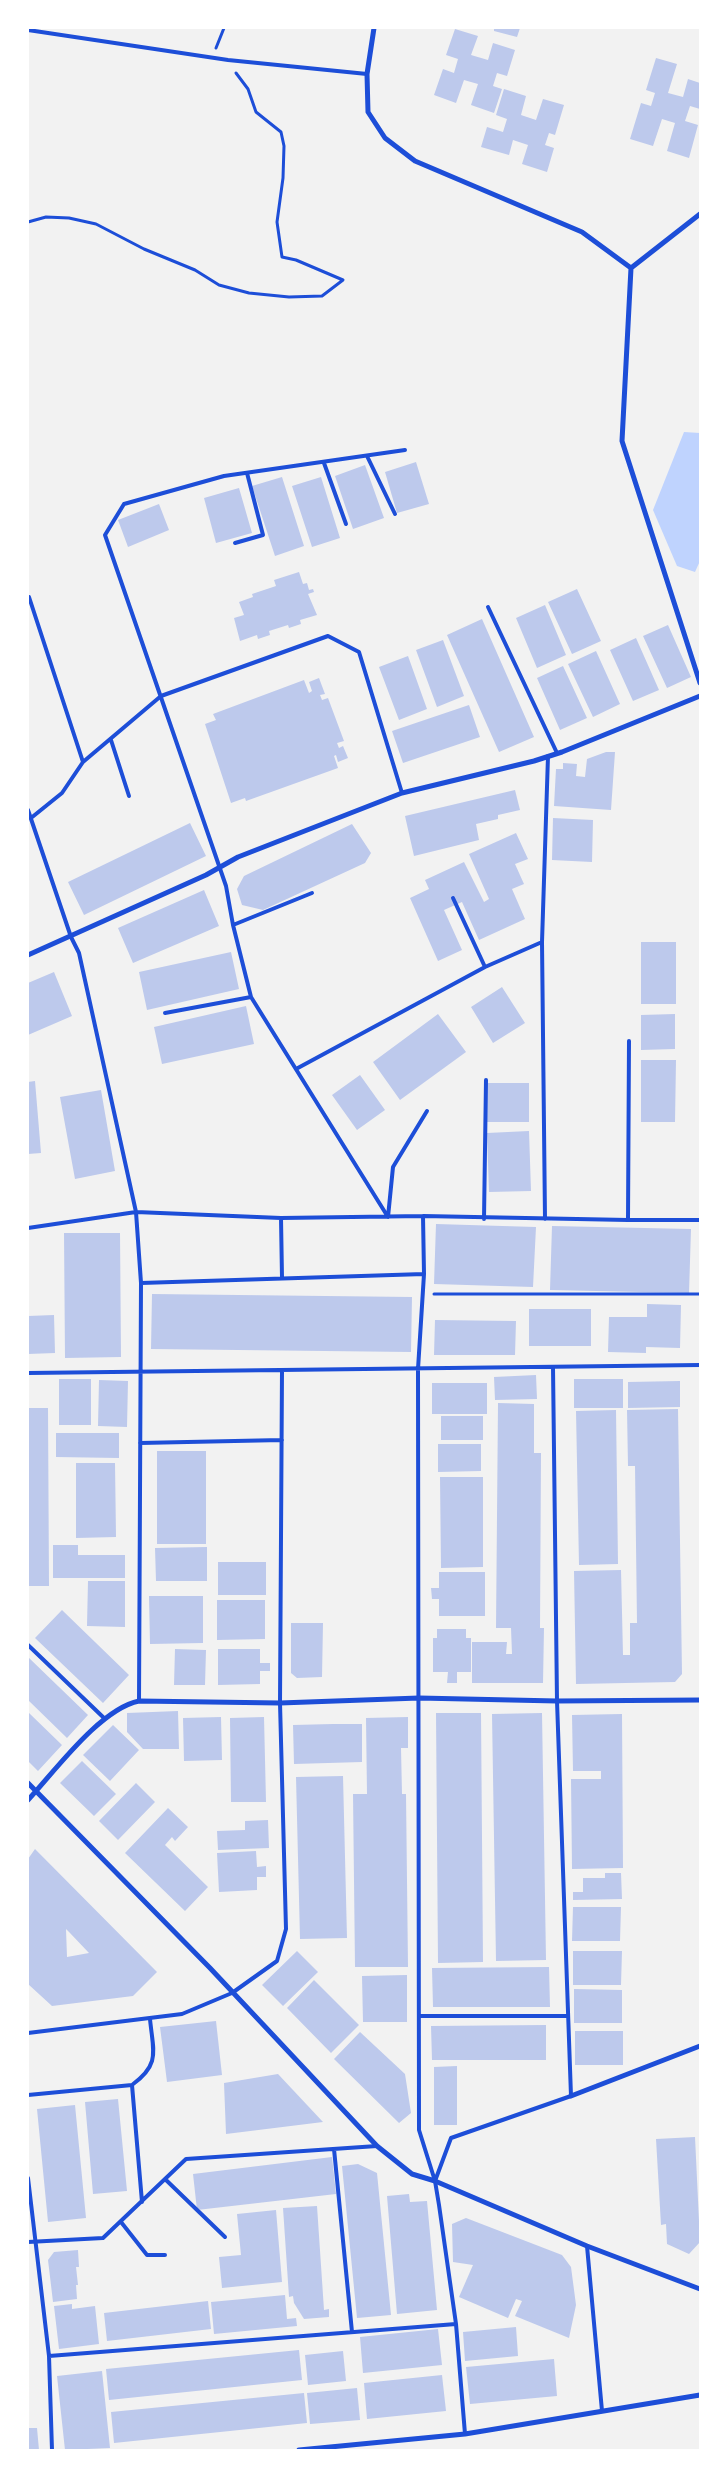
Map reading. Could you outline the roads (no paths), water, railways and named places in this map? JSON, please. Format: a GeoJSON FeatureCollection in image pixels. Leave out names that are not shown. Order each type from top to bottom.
{"type":"FeatureCollection","features":[{"type":"Feature","properties":{"kind":"street"},"geometry":{"type":"LineString","coordinates":[[374,28],[367,74],[368,112],[385,138],[415,161],[582,232],[631,268]]}},
{"type":"Feature","properties":{"kind":"street"},"geometry":{"type":"LineString","coordinates":[[700,214],[631,268],[622,441],[700,683]]}},
{"type":"Feature","properties":{"kind":"street"},"geometry":{"type":"LineString","coordinates":[[28,955],[206,875],[238,857],[402,793],[548,756],[700,696]]}},
{"type":"Feature","properties":{"kind":"street"},"geometry":{"type":"LineString","coordinates":[[28,1800],[104,1718],[126,1704],[139,1701],[280,1703],[420,1698],[557,1701],[700,1700]]}},
{"type":"Feature","properties":{"kind":"street"},"geometry":{"type":"LineString","coordinates":[[28,1783],[232,1993],[377,2146],[412,2174],[435,2181],[587,2246],[700,2290]]}},
{"type":"Feature","properties":{"kind":"street"},"geometry":{"type":"LineString","coordinates":[[571,2096],[700,2046]]}},
{"type":"Feature","properties":{"kind":"street"},"geometry":{"type":"LineString","coordinates":[[299,2450],[320,2450],[464,2434],[700,2396]]}},
{"type":"Feature","properties":{"kind":"lane"},"geometry":{"type":"LineString","coordinates":[[28,30],[212,58],[367,74]]}},
{"type":"Feature","properties":{"kind":"lane"},"geometry":{"type":"LineString","coordinates":[[388,1217],[251,997],[220,866],[105,535],[124,504],[224,476],[405,450]]}},
{"type":"Feature","properties":{"kind":"lane"},"geometry":{"type":"LineString","coordinates":[[368,456],[395,514]]}},
{"type":"Feature","properties":{"kind":"lane"},"geometry":{"type":"LineString","coordinates":[[324,463],[346,524]]}},
{"type":"Feature","properties":{"kind":"lane"},"geometry":{"type":"LineString","coordinates":[[235,543],[262,535],[247,473]]}},
{"type":"Feature","properties":{"kind":"lane"},"geometry":{"type":"LineString","coordinates":[[28,597],[83,762]]}},
{"type":"Feature","properties":{"kind":"lane"},"geometry":{"type":"LineString","coordinates":[[488,608],[557,753]]}},
{"type":"Feature","properties":{"kind":"lane"},"geometry":{"type":"LineString","coordinates":[[31,818],[62,793],[83,762],[161,696],[328,636],[359,652],[402,793]]}},
{"type":"Feature","properties":{"kind":"lane"},"geometry":{"type":"LineString","coordinates":[[111,740],[128,796]]}},
{"type":"Feature","properties":{"kind":"lane"},"geometry":{"type":"LineString","coordinates":[[545,1219],[542,942],[548,756]]}},
{"type":"Feature","properties":{"kind":"lane"},"geometry":{"type":"LineString","coordinates":[[28,810],[71,937],[79,953],[136,1212],[141,1283],[139,1371],[139,1701]]}},
{"type":"Feature","properties":{"kind":"lane"},"geometry":{"type":"LineString","coordinates":[[233,924],[312,893]]}},
{"type":"Feature","properties":{"kind":"lane"},"geometry":{"type":"LineString","coordinates":[[453,898],[484,967]]}},
{"type":"Feature","properties":{"kind":"lane"},"geometry":{"type":"LineString","coordinates":[[296,1069],[484,967],[542,942]]}},
{"type":"Feature","properties":{"kind":"lane"},"geometry":{"type":"LineString","coordinates":[[165,1013],[251,997]]}},
{"type":"Feature","properties":{"kind":"lane"},"geometry":{"type":"LineString","coordinates":[[628,1220],[629,1041]]}},
{"type":"Feature","properties":{"kind":"lane"},"geometry":{"type":"LineString","coordinates":[[484,1219],[486,1080]]}},
{"type":"Feature","properties":{"kind":"lane"},"geometry":{"type":"LineString","coordinates":[[388,1217],[393,1167],[428,1111]]}},
{"type":"Feature","properties":{"kind":"lane"},"geometry":{"type":"LineString","coordinates":[[28,1228],[136,1212],[281,1218],[424,1216],[484,1219],[700,1220]]}},
{"type":"Feature","properties":{"kind":"lane"},"geometry":{"type":"LineString","coordinates":[[424,1216],[424,1274],[418,1369],[420,1698],[419,2130],[435,2181],[456,2324],[464,2434]]}},
{"type":"Feature","properties":{"kind":"lane"},"geometry":{"type":"LineString","coordinates":[[281,1218],[282,1278]]}},
{"type":"Feature","properties":{"kind":"lane"},"geometry":{"type":"LineString","coordinates":[[141,1283],[424,1274]]}},
{"type":"Feature","properties":{"kind":"lane"},"geometry":{"type":"LineString","coordinates":[[28,1373],[700,1365]]}},
{"type":"Feature","properties":{"kind":"lane"},"geometry":{"type":"LineString","coordinates":[[435,2181],[451,2138],[571,2096],[557,1701],[553,1367]]}},
{"type":"Feature","properties":{"kind":"lane"},"geometry":{"type":"LineString","coordinates":[[28,2033],[182,2014],[232,1993],[277,1960],[286,1929],[280,1703],[282,1370]]}},
{"type":"Feature","properties":{"kind":"lane"},"geometry":{"type":"LineString","coordinates":[[140,1443],[282,1440]]}},
{"type":"Feature","properties":{"kind":"lane"},"geometry":{"type":"LineString","coordinates":[[28,1645],[104,1718]]}},
{"type":"Feature","properties":{"kind":"lane"},"geometry":{"type":"LineString","coordinates":[[420,2016],[568,2016]]}},
{"type":"Feature","properties":{"kind":"lane"},"geometry":{"type":"LineString","coordinates":[[28,2095],[132,2085],[148,2074],[154,2058],[150,2019]]}},
{"type":"Feature","properties":{"kind":"lane"},"geometry":{"type":"LineString","coordinates":[[132,2085],[142,2202]]}},
{"type":"Feature","properties":{"kind":"lane"},"geometry":{"type":"LineString","coordinates":[[28,2242],[103,2238],[186,2160],[377,2146]]}},
{"type":"Feature","properties":{"kind":"lane"},"geometry":{"type":"LineString","coordinates":[[334,2149],[352,2332]]}},
{"type":"Feature","properties":{"kind":"lane"},"geometry":{"type":"LineString","coordinates":[[28,2178],[34,2242],[49,2356],[52,2450]]}},
{"type":"Feature","properties":{"kind":"lane"},"geometry":{"type":"LineString","coordinates":[[166,2180],[225,2237]]}},
{"type":"Feature","properties":{"kind":"lane"},"geometry":{"type":"LineString","coordinates":[[121,2222],[147,2255],[165,2255]]}},
{"type":"Feature","properties":{"kind":"lane"},"geometry":{"type":"LineString","coordinates":[[587,2246],[602,2411]]}},
{"type":"Feature","properties":{"kind":"lane"},"geometry":{"type":"LineString","coordinates":[[49,2356],[456,2324]]}},
{"type":"Feature","properties":{"kind":"water"},"geometry":{"type":"Polygon","coordinates":[[[684,432],[700,433],[700,561],[695,572],[677,566],[653,510],[684,432]]]}}]}
